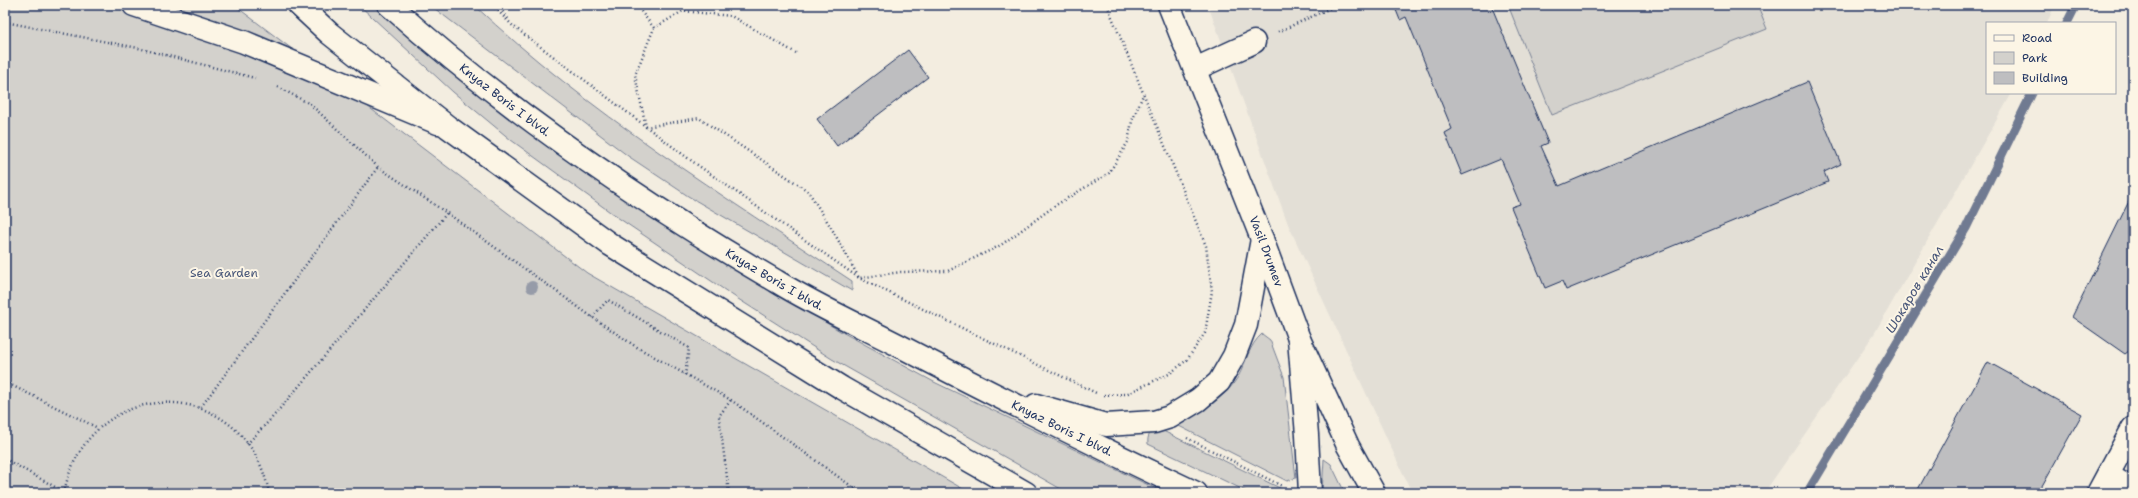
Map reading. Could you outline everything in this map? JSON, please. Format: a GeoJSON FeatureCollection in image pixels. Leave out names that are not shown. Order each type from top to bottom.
{"type":"FeatureCollection","features":[{"type":"Feature","properties":{"kind":"main road"},"geometry":{"type":"LineString","coordinates":[[134,5],[244,42],[448,127]]}},
{"type":"Feature","properties":{"kind":"main road"},"geometry":{"type":"LineString","coordinates":[[299,5],[329,33],[448,127],[611,245],[842,388],[1026,493]]}},
{"type":"Feature","properties":{"kind":"main road","name":"Knyaz Boris I blvd."},"geometry":{"type":"LineString","coordinates":[[389,5],[438,49],[515,109],[589,163],[683,225],[778,283],[1075,436],[1196,493]]}},
{"type":"Feature","properties":{"kind":"main road","name":"Vasil Drumev"},"geometry":{"type":"LineString","coordinates":[[1169,5],[1262,239],[1299,339],[1348,446],[1374,493]]}},
{"type":"Feature","properties":{"kind":"main road"},"geometry":{"type":"LineString","coordinates":[[1195,69],[1254,42]]}},
{"type":"Feature","properties":{"kind":"main road"},"geometry":{"type":"LineString","coordinates":[[985,390],[1106,425],[1154,422],[1170,417],[1198,400],[1219,382],[1234,356],[1246,325],[1262,239]]}},
{"type":"Feature","properties":{"kind":"main road"},"geometry":{"type":"LineString","coordinates":[[1299,339],[1310,493]]}},
{"type":"Feature","properties":{"kind":"main road"},"geometry":{"type":"LineString","coordinates":[[2133,428],[2103,484],[2133,490]]}},
{"type":"Feature","properties":{"kind":"path"},"geometry":{"type":"LineString","coordinates":[[492,5],[512,26],[646,127],[727,187],[860,278],[1114,400]]}},
{"type":"Feature","properties":{"kind":"path"},"geometry":{"type":"LineString","coordinates":[[498,5],[512,26]]}},
{"type":"Feature","properties":{"kind":"path"},"geometry":{"type":"LineString","coordinates":[[636,5],[654,28]]}},
{"type":"Feature","properties":{"kind":"path"},"geometry":{"type":"LineString","coordinates":[[1101,395],[1126,394],[1169,374],[1187,360],[1205,333],[1212,291],[1206,246],[1106,5]]}},
{"type":"Feature","properties":{"kind":"path"},"geometry":{"type":"LineString","coordinates":[[1254,42],[1337,5]]}},
{"type":"Feature","properties":{"kind":"path"},"geometry":{"type":"LineString","coordinates":[[646,127],[635,74],[654,28],[683,11],[731,16],[796,54]]}},
{"type":"Feature","properties":{"kind":"path"},"geometry":{"type":"LineString","coordinates":[[5,22],[138,48],[257,78]]}},
{"type":"Feature","properties":{"kind":"path"},"geometry":{"type":"LineString","coordinates":[[271,84],[310,104],[378,167],[447,213],[592,317],[635,346],[685,376],[731,400],[860,493]]}},
{"type":"Feature","properties":{"kind":"path"},"geometry":{"type":"LineString","coordinates":[[860,278],[901,272],[948,271],[1001,245],[1056,205],[1109,173],[1128,142],[1132,121],[1143,95]]}},
{"type":"Feature","properties":{"kind":"path"},"geometry":{"type":"LineString","coordinates":[[646,127],[699,118],[808,191],[860,278]]}},
{"type":"Feature","properties":{"kind":"path"},"geometry":{"type":"LineString","coordinates":[[201,407],[378,167]]}},
{"type":"Feature","properties":{"kind":"path"},"geometry":{"type":"LineString","coordinates":[[247,444],[271,419],[447,213]]}},
{"type":"Feature","properties":{"kind":"path"},"geometry":{"type":"LineString","coordinates":[[592,317],[608,300],[689,348],[685,376]]}},
{"type":"Feature","properties":{"kind":"path"},"geometry":{"type":"LineString","coordinates":[[5,382],[98,428]]}},
{"type":"Feature","properties":{"kind":"path"},"geometry":{"type":"LineString","coordinates":[[729,493],[719,416],[731,400]]}},
{"type":"Feature","properties":{"kind":"path"},"geometry":{"type":"LineString","coordinates":[[5,459],[64,493],[70,469],[82,446],[98,428],[123,412],[151,403],[181,403],[201,407],[235,427],[265,473],[269,493]]}},
{"type":"Feature","properties":{"kind":"path"},"geometry":{"type":"LineString","coordinates":[[1154,422],[1284,486]]}},
{"type":"Feature","properties":{"kind":"shaded area"},"geometry":{"type":"Polygon","coordinates":[[[1208,5],[2055,5],[2047,22],[1986,22],[1986,94],[2011,94],[1874,334],[1764,493],[1412,493],[1288,224],[1208,5]]]}},
{"type":"Feature","properties":{"kind":"green space","name":"Sea Garden"},"geometry":{"type":"Polygon","coordinates":[[[5,5],[234,5],[587,273],[970,493],[5,493],[5,5]]]}},
{"type":"Feature","properties":{"kind":"green space"},"geometry":{"type":"Polygon","coordinates":[[[359,5],[376,5],[443,61],[741,271],[840,331],[934,382],[1165,493],[1068,493],[832,359],[735,297],[617,217],[511,140],[453,92],[359,5]]]}},
{"type":"Feature","properties":{"kind":"green space"},"geometry":{"type":"Polygon","coordinates":[[[430,5],[474,5],[518,44],[609,117],[705,184],[852,281],[852,291],[688,196],[628,156],[430,5]]]}},
{"type":"Feature","properties":{"kind":"green space"},"geometry":{"type":"Polygon","coordinates":[[[1508,5],[1757,5],[1767,29],[1552,115],[1508,5]]]}},
{"type":"Feature","properties":{"kind":"green space"},"geometry":{"type":"Polygon","coordinates":[[[1262,334],[1270,340],[1284,377],[1296,478],[1287,481],[1177,425],[1211,405],[1226,392],[1238,377],[1254,343],[1262,334]]]}},
{"type":"Feature","properties":{"kind":"green space"},"geometry":{"type":"Polygon","coordinates":[[[1159,429],[1290,493],[1250,493],[1148,444],[1150,434],[1159,429]]]}},
{"type":"Feature","properties":{"kind":"green space"},"geometry":{"type":"Polygon","coordinates":[[[1324,459],[1331,464],[1345,493],[1322,493],[1324,459]]]}},
{"type":"Feature","properties":{"kind":"building"},"geometry":{"type":"Polygon","coordinates":[[[1394,5],[1491,5],[1548,143],[1541,146],[1559,186],[1807,82],[1841,164],[1824,172],[1828,182],[1566,290],[1562,281],[1545,288],[1511,207],[1520,204],[1501,159],[1462,175],[1445,133],[1452,129],[1406,17],[1400,20],[1394,5]]]}},
{"type":"Feature","properties":{"kind":"building"},"geometry":{"type":"Polygon","coordinates":[[[908,50],[928,77],[837,146],[817,119],[908,50]]]}},
{"type":"Feature","properties":{"kind":"building"},"geometry":{"type":"Polygon","coordinates":[[[2133,193],[2133,348],[2125,354],[2072,317],[2133,193]]]}},
{"type":"Feature","properties":{"kind":"building"},"geometry":{"type":"Polygon","coordinates":[[[1988,362],[2082,414],[2038,493],[1916,493],[1988,362]]]}},
{"type":"Feature","properties":{"kind":"waterway","name":"Шокаров канал"},"geometry":{"type":"LineString","coordinates":[[2068,22],[2076,5]]}},
{"type":"Feature","properties":{"kind":"waterway","name":"Шокаров канал"},"geometry":{"type":"LineString","coordinates":[[1807,493],[1966,228],[2032,94]]}}]}
